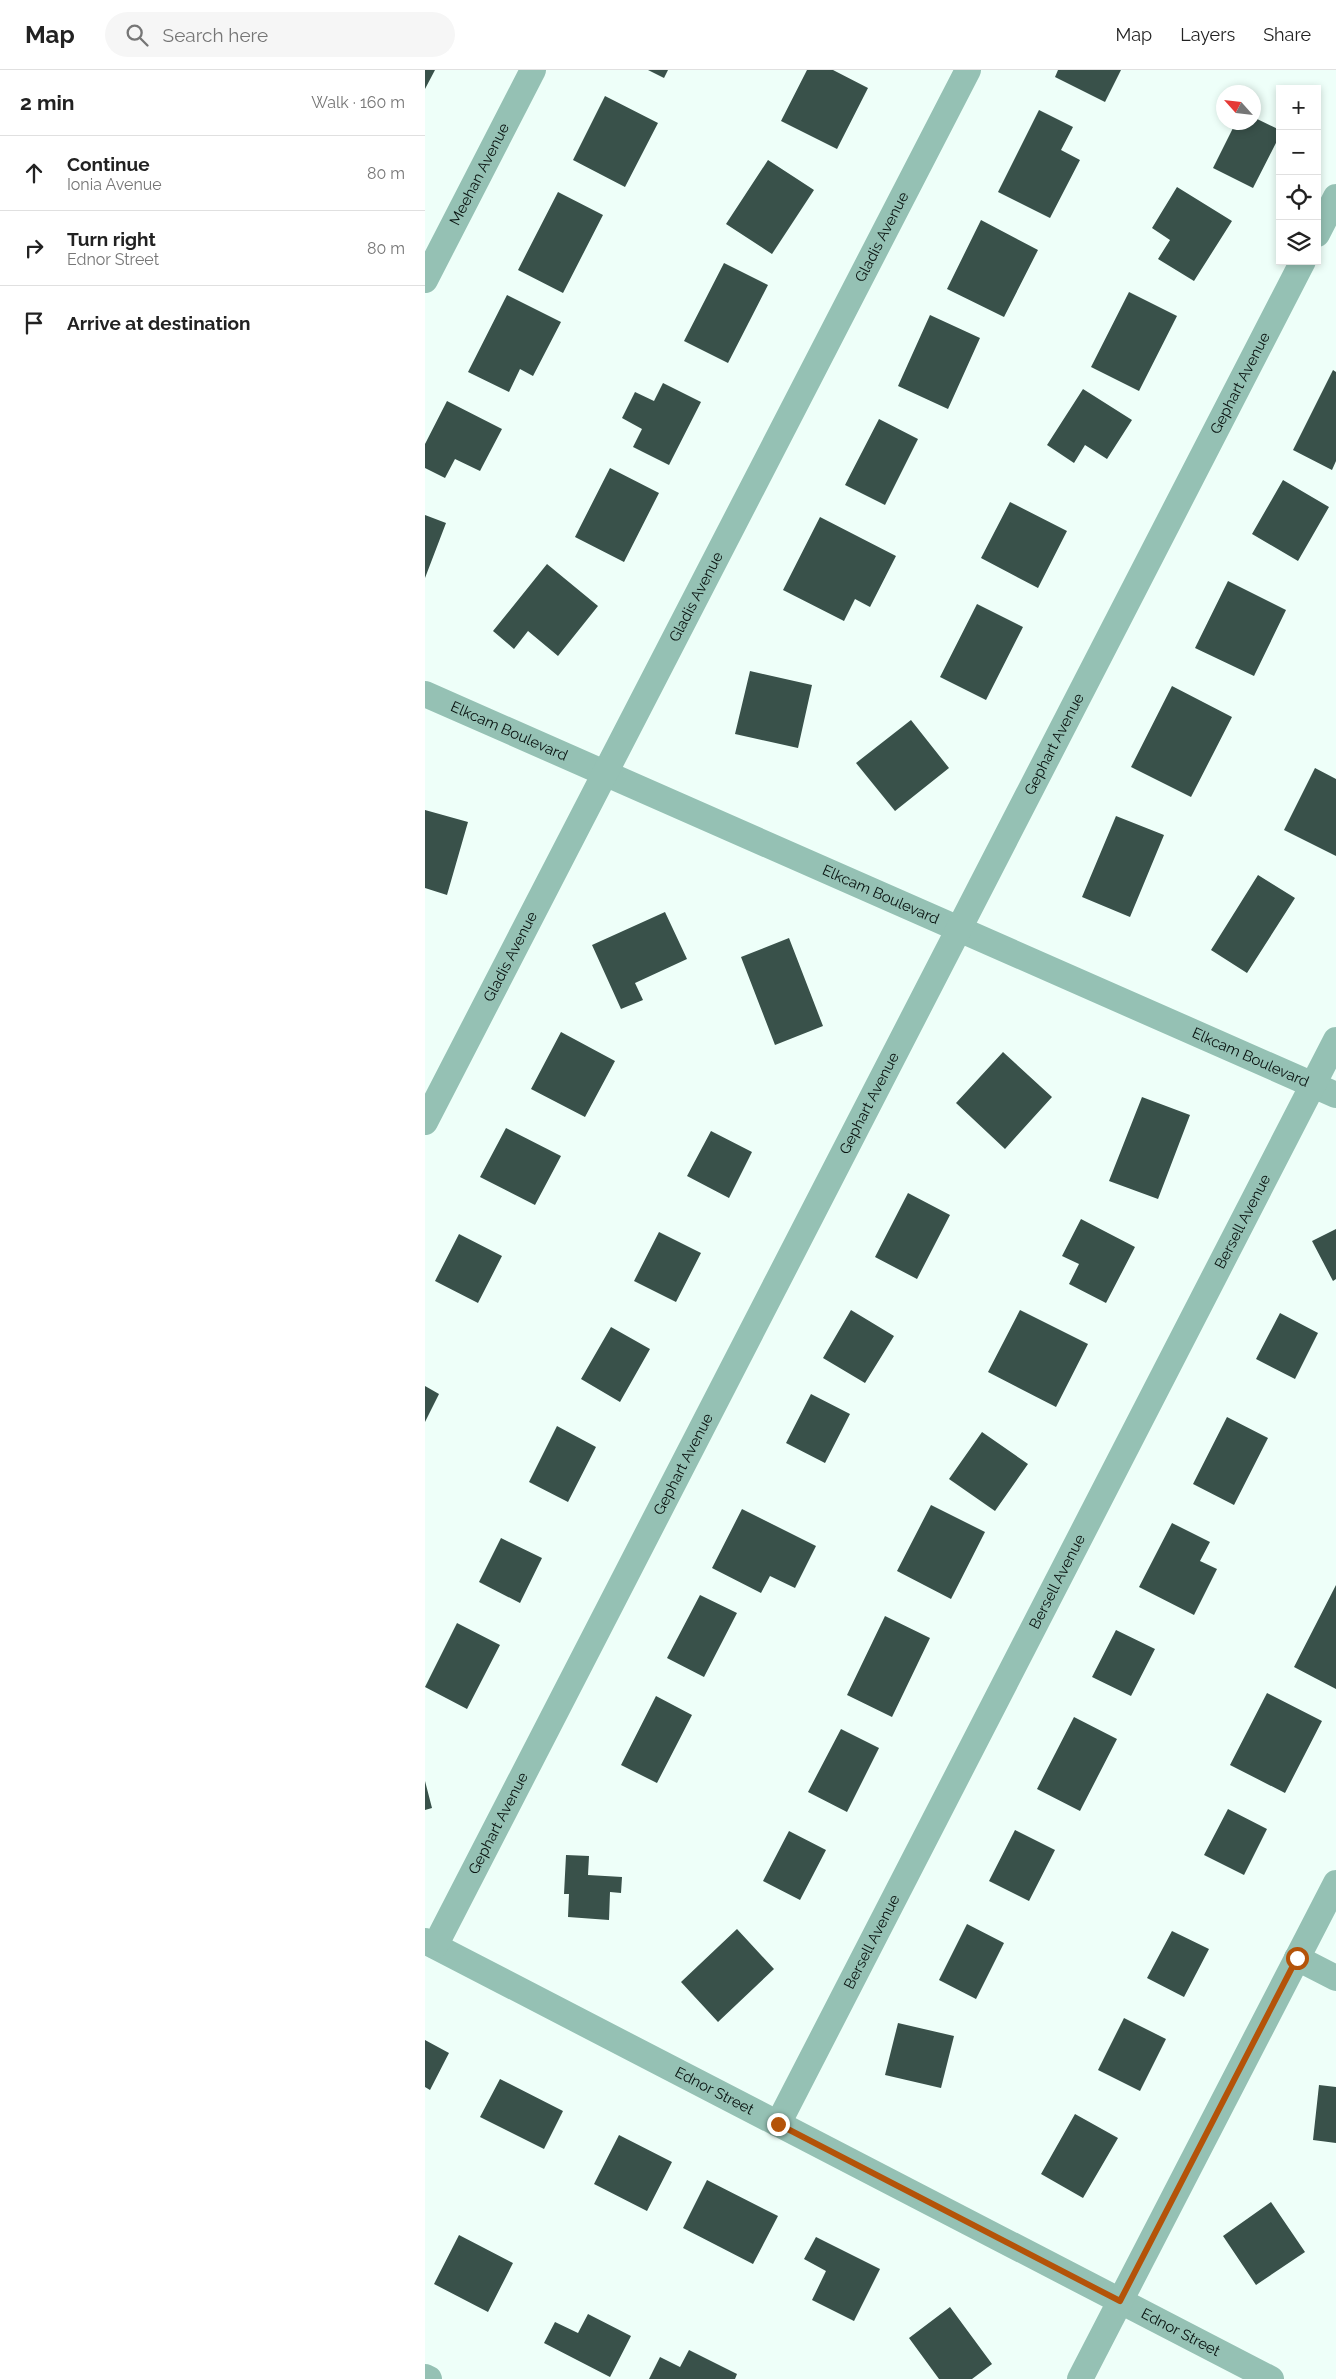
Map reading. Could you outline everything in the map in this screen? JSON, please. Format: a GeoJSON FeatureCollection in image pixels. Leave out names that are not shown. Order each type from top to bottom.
{"type":"FeatureCollection","features":[{"type":"Feature","properties":{"kind":"street","name":"Meehan Avenue"},"geometry":{"type":"LineString","coordinates":[[425,280],[533,70]]}},
{"type":"Feature","properties":{"kind":"street","name":"Gladis Avenue"},"geometry":{"type":"LineString","coordinates":[[425,1122],[968,70]]}},
{"type":"Feature","properties":{"kind":"street"},"geometry":{"type":"LineString","coordinates":[[1321,226],[1336,197]]}},
{"type":"Feature","properties":{"kind":"street","name":"Gephart Avenue"},"geometry":{"type":"LineString","coordinates":[[430,1944],[959,929],[1301,265]]}},
{"type":"Feature","properties":{"kind":"street","name":"Elkcam Boulevard"},"geometry":{"type":"LineString","coordinates":[[425,694],[1324,1090]]}},
{"type":"Feature","properties":{"kind":"street","name":"Bersell Avenue"},"geometry":{"type":"LineString","coordinates":[[778,2124],[1324,1090],[1336,1040]]}},
{"type":"Feature","properties":{"kind":"street"},"geometry":{"type":"LineString","coordinates":[[1080,2379],[1336,1883]]}},
{"type":"Feature","properties":{"kind":"street","name":"Ednor Street"},"geometry":{"type":"LineString","coordinates":[[430,1944],[1271,2379]]}},
{"type":"Feature","properties":{"kind":"street"},"geometry":{"type":"LineString","coordinates":[[1297,1958],[1336,1978]]}},
{"type":"Feature","properties":{"kind":"street"},"geometry":{"type":"LineString","coordinates":[[425,2377],[429,2379]]}},
{"type":"Feature","properties":{"kind":"building"},"geometry":{"type":"Polygon","coordinates":[[[425,70],[435,70],[425,89],[425,70]]]}},
{"type":"Feature","properties":{"kind":"building"},"geometry":{"type":"Polygon","coordinates":[[[648,70],[668,70],[664,78],[648,70]]]}},
{"type":"Feature","properties":{"kind":"building"},"geometry":{"type":"Polygon","coordinates":[[[807,70],[833,70],[868,88],[837,149],[781,121],[807,70]]]}},
{"type":"Feature","properties":{"kind":"building"},"geometry":{"type":"Polygon","coordinates":[[[1058,70],[1121,70],[1105,102],[1055,77],[1058,70]]]}},
{"type":"Feature","properties":{"kind":"building"},"geometry":{"type":"Polygon","coordinates":[[[605,96],[658,123],[625,187],[573,160],[605,96]]]}},
{"type":"Feature","properties":{"kind":"building"},"geometry":{"type":"Polygon","coordinates":[[[1039,110],[1073,127],[1061,150],[1080,160],[1050,218],[998,192],[1039,110]]]}},
{"type":"Feature","properties":{"kind":"building"},"geometry":{"type":"Polygon","coordinates":[[[1261,121],[1276,128],[1276,143],[1253,188],[1213,168],[1232,130],[1261,130],[1261,121]]]}},
{"type":"Feature","properties":{"kind":"building"},"geometry":{"type":"Polygon","coordinates":[[[768,160],[814,190],[772,254],[726,224],[768,160]]]}},
{"type":"Feature","properties":{"kind":"building"},"geometry":{"type":"Polygon","coordinates":[[[1177,187],[1232,221],[1194,281],[1158,259],[1170,240],[1152,228],[1177,187]]]}},
{"type":"Feature","properties":{"kind":"building"},"geometry":{"type":"Polygon","coordinates":[[[558,192],[603,215],[563,293],[518,270],[558,192]]]}},
{"type":"Feature","properties":{"kind":"building"},"geometry":{"type":"Polygon","coordinates":[[[981,220],[1038,250],[1004,317],[947,289],[981,220]]]}},
{"type":"Feature","properties":{"kind":"building"},"geometry":{"type":"Polygon","coordinates":[[[724,263],[768,285],[728,363],[684,341],[724,263]]]}},
{"type":"Feature","properties":{"kind":"building"},"geometry":{"type":"Polygon","coordinates":[[[1129,292],[1177,316],[1139,391],[1091,367],[1129,292]]]}},
{"type":"Feature","properties":{"kind":"building"},"geometry":{"type":"Polygon","coordinates":[[[507,295],[561,322],[533,376],[520,369],[509,392],[468,372],[507,295]]]}},
{"type":"Feature","properties":{"kind":"building"},"geometry":{"type":"Polygon","coordinates":[[[930,315],[980,338],[948,409],[898,386],[930,315]]]}},
{"type":"Feature","properties":{"kind":"building"},"geometry":{"type":"Polygon","coordinates":[[[1333,370],[1336,372],[1336,461],[1332,470],[1293,450],[1333,370]]]}},
{"type":"Feature","properties":{"kind":"building"},"geometry":{"type":"Polygon","coordinates":[[[663,383],[701,402],[669,465],[633,447],[642,429],[622,418],[635,392],[654,401],[663,383]]]}},
{"type":"Feature","properties":{"kind":"building"},"geometry":{"type":"Polygon","coordinates":[[[1083,389],[1132,420],[1107,459],[1085,445],[1074,463],[1047,445],[1083,389]]]}},
{"type":"Feature","properties":{"kind":"building"},"geometry":{"type":"Polygon","coordinates":[[[447,401],[502,429],[480,471],[455,459],[445,478],[425,468],[425,444],[447,401]]]}},
{"type":"Feature","properties":{"kind":"building"},"geometry":{"type":"Polygon","coordinates":[[[879,419],[918,439],[885,505],[845,485],[879,419]]]}},
{"type":"Feature","properties":{"kind":"building"},"geometry":{"type":"Polygon","coordinates":[[[610,468],[659,493],[624,562],[575,537],[610,468]]]}},
{"type":"Feature","properties":{"kind":"building"},"geometry":{"type":"Polygon","coordinates":[[[1283,480],[1329,507],[1298,561],[1252,534],[1283,480]]]}},
{"type":"Feature","properties":{"kind":"building"},"geometry":{"type":"Polygon","coordinates":[[[1010,502],[1067,531],[1038,588],[981,558],[1010,502]]]}},
{"type":"Feature","properties":{"kind":"building"},"geometry":{"type":"Polygon","coordinates":[[[425,515],[446,523],[425,578],[425,515]]]}},
{"type":"Feature","properties":{"kind":"building"},"geometry":{"type":"Polygon","coordinates":[[[820,517],[896,556],[870,607],[855,599],[844,621],[783,590],[820,517]]]}},
{"type":"Feature","properties":{"kind":"building"},"geometry":{"type":"Polygon","coordinates":[[[547,564],[598,606],[558,656],[528,631],[514,649],[493,631],[547,564]]]}},
{"type":"Feature","properties":{"kind":"building"},"geometry":{"type":"Polygon","coordinates":[[[1228,581],[1286,610],[1254,676],[1195,648],[1228,581]]]}},
{"type":"Feature","properties":{"kind":"building"},"geometry":{"type":"Polygon","coordinates":[[[977,604],[1023,627],[986,700],[940,677],[977,604]]]}},
{"type":"Feature","properties":{"kind":"building"},"geometry":{"type":"Polygon","coordinates":[[[750,671],[812,685],[798,748],[735,734],[750,671]]]}},
{"type":"Feature","properties":{"kind":"building"},"geometry":{"type":"Polygon","coordinates":[[[1172,686],[1232,717],[1191,797],[1131,767],[1172,686]]]}},
{"type":"Feature","properties":{"kind":"building"},"geometry":{"type":"Polygon","coordinates":[[[911,720],[949,768],[895,811],[856,763],[911,720]]]}},
{"type":"Feature","properties":{"kind":"building"},"geometry":{"type":"Polygon","coordinates":[[[1315,768],[1336,779],[1336,856],[1284,830],[1315,768]]]}},
{"type":"Feature","properties":{"kind":"building"},"geometry":{"type":"Polygon","coordinates":[[[425,810],[468,822],[447,895],[425,888],[425,810]]]}},
{"type":"Feature","properties":{"kind":"building"},"geometry":{"type":"Polygon","coordinates":[[[1116,816],[1164,835],[1130,917],[1082,897],[1116,816]]]}},
{"type":"Feature","properties":{"kind":"building"},"geometry":{"type":"Polygon","coordinates":[[[1258,875],[1295,898],[1247,973],[1211,950],[1258,875]]]}},
{"type":"Feature","properties":{"kind":"building"},"geometry":{"type":"Polygon","coordinates":[[[665,912],[687,959],[635,983],[643,1000],[621,1009],[592,945],[665,912]]]}},
{"type":"Feature","properties":{"kind":"building"},"geometry":{"type":"Polygon","coordinates":[[[789,938],[823,1026],[775,1045],[741,957],[789,938]]]}},
{"type":"Feature","properties":{"kind":"building"},"geometry":{"type":"Polygon","coordinates":[[[561,1032],[615,1061],[585,1117],[531,1089],[561,1032]]]}},
{"type":"Feature","properties":{"kind":"building"},"geometry":{"type":"Polygon","coordinates":[[[1003,1052],[1052,1097],[1005,1149],[956,1103],[1003,1052]]]}},
{"type":"Feature","properties":{"kind":"building"},"geometry":{"type":"Polygon","coordinates":[[[1142,1097],[1190,1115],[1158,1199],[1109,1181],[1142,1097]]]}},
{"type":"Feature","properties":{"kind":"building"},"geometry":{"type":"Polygon","coordinates":[[[506,1128],[561,1156],[535,1205],[480,1177],[506,1128]]]}},
{"type":"Feature","properties":{"kind":"building"},"geometry":{"type":"Polygon","coordinates":[[[711,1131],[752,1152],[729,1198],[687,1176],[711,1131]]]}},
{"type":"Feature","properties":{"kind":"building"},"geometry":{"type":"Polygon","coordinates":[[[908,1193],[950,1215],[917,1279],[875,1257],[908,1193]]]}},
{"type":"Feature","properties":{"kind":"building"},"geometry":{"type":"Polygon","coordinates":[[[1081,1219],[1135,1247],[1106,1303],[1069,1284],[1079,1264],[1062,1256],[1081,1219]]]}},
{"type":"Feature","properties":{"kind":"building"},"geometry":{"type":"Polygon","coordinates":[[[1336,1229],[1336,1279],[1333,1281],[1312,1241],[1336,1229]]]}},
{"type":"Feature","properties":{"kind":"building"},"geometry":{"type":"Polygon","coordinates":[[[659,1232],[701,1253],[676,1302],[634,1281],[659,1232]]]}},
{"type":"Feature","properties":{"kind":"building"},"geometry":{"type":"Polygon","coordinates":[[[459,1234],[502,1256],[478,1303],[435,1281],[459,1234]]]}},
{"type":"Feature","properties":{"kind":"building"},"geometry":{"type":"Polygon","coordinates":[[[851,1310],[894,1336],[865,1383],[823,1358],[851,1310]]]}},
{"type":"Feature","properties":{"kind":"building"},"geometry":{"type":"Polygon","coordinates":[[[1020,1310],[1088,1344],[1056,1407],[988,1372],[1020,1310]]]}},
{"type":"Feature","properties":{"kind":"building"},"geometry":{"type":"Polygon","coordinates":[[[1280,1313],[1318,1333],[1295,1379],[1256,1359],[1280,1313]]]}},
{"type":"Feature","properties":{"kind":"building"},"geometry":{"type":"Polygon","coordinates":[[[611,1327],[650,1349],[620,1402],[581,1379],[611,1327]]]}},
{"type":"Feature","properties":{"kind":"building"},"geometry":{"type":"Polygon","coordinates":[[[425,1386],[439,1394],[425,1422],[425,1386]]]}},
{"type":"Feature","properties":{"kind":"building"},"geometry":{"type":"Polygon","coordinates":[[[811,1394],[850,1414],[825,1463],[786,1443],[811,1394]]]}},
{"type":"Feature","properties":{"kind":"building"},"geometry":{"type":"Polygon","coordinates":[[[1227,1417],[1268,1438],[1234,1505],[1193,1484],[1227,1417]]]}},
{"type":"Feature","properties":{"kind":"building"},"geometry":{"type":"Polygon","coordinates":[[[557,1426],[596,1447],[568,1502],[529,1482],[557,1426]]]}},
{"type":"Feature","properties":{"kind":"building"},"geometry":{"type":"Polygon","coordinates":[[[982,1432],[1028,1464],[995,1511],[949,1479],[982,1432]]]}},
{"type":"Feature","properties":{"kind":"building"},"geometry":{"type":"Polygon","coordinates":[[[931,1505],[985,1532],[951,1599],[897,1571],[931,1505]]]}},
{"type":"Feature","properties":{"kind":"building"},"geometry":{"type":"Polygon","coordinates":[[[742,1509],[816,1546],[795,1588],[770,1576],[761,1593],[712,1568],[742,1509]]]}},
{"type":"Feature","properties":{"kind":"building"},"geometry":{"type":"Polygon","coordinates":[[[1172,1523],[1210,1542],[1200,1561],[1217,1569],[1194,1615],[1139,1587],[1172,1523]]]}},
{"type":"Feature","properties":{"kind":"building"},"geometry":{"type":"Polygon","coordinates":[[[501,1538],[542,1558],[520,1603],[479,1582],[501,1538]]]}},
{"type":"Feature","properties":{"kind":"building"},"geometry":{"type":"Polygon","coordinates":[[[1336,1585],[1336,1689],[1294,1667],[1336,1585]]]}},
{"type":"Feature","properties":{"kind":"building"},"geometry":{"type":"Polygon","coordinates":[[[700,1595],[737,1613],[704,1677],[667,1658],[700,1595]]]}},
{"type":"Feature","properties":{"kind":"building"},"geometry":{"type":"Polygon","coordinates":[[[885,1616],[930,1638],[892,1717],[847,1695],[885,1616]]]}},
{"type":"Feature","properties":{"kind":"building"},"geometry":{"type":"Polygon","coordinates":[[[457,1623],[500,1645],[467,1709],[425,1687],[457,1623]]]}},
{"type":"Feature","properties":{"kind":"building"},"geometry":{"type":"Polygon","coordinates":[[[1116,1630],[1155,1649],[1131,1696],[1092,1677],[1116,1630]]]}},
{"type":"Feature","properties":{"kind":"building"},"geometry":{"type":"Polygon","coordinates":[[[1267,1693],[1322,1721],[1285,1793],[1230,1765],[1267,1693]]]}},
{"type":"Feature","properties":{"kind":"building"},"geometry":{"type":"Polygon","coordinates":[[[656,1696],[692,1715],[657,1783],[621,1765],[656,1696]]]}},
{"type":"Feature","properties":{"kind":"building"},"geometry":{"type":"Polygon","coordinates":[[[1074,1717],[1117,1739],[1080,1811],[1037,1789],[1074,1717]]]}},
{"type":"Feature","properties":{"kind":"building"},"geometry":{"type":"Polygon","coordinates":[[[841,1729],[879,1748],[847,1812],[808,1792],[841,1729]]]}},
{"type":"Feature","properties":{"kind":"building"},"geometry":{"type":"Polygon","coordinates":[[[425,1781],[432,1808],[425,1810],[425,1781]]]}},
{"type":"Feature","properties":{"kind":"building"},"geometry":{"type":"Polygon","coordinates":[[[1228,1809],[1267,1829],[1244,1875],[1204,1855],[1228,1809]]]}},
{"type":"Feature","properties":{"kind":"building"},"geometry":{"type":"Polygon","coordinates":[[[1015,1830],[1055,1850],[1029,1901],[989,1881],[1015,1830]]]}},
{"type":"Feature","properties":{"kind":"building"},"geometry":{"type":"Polygon","coordinates":[[[789,1831],[826,1850],[800,1900],[763,1881],[789,1831]]]}},
{"type":"Feature","properties":{"kind":"building"},"geometry":{"type":"Polygon","coordinates":[[[566,1855],[589,1856],[588,1875],[622,1877],[621,1893],[610,1892],[609,1920],[568,1917],[569,1894],[564,1894],[566,1855]]]}},
{"type":"Feature","properties":{"kind":"building"},"geometry":{"type":"Polygon","coordinates":[[[967,1924],[1004,1943],[976,1999],[939,1980],[967,1924]]]}},
{"type":"Feature","properties":{"kind":"building"},"geometry":{"type":"Polygon","coordinates":[[[737,1929],[774,1969],[718,2022],[681,1982],[737,1929]]]}},
{"type":"Feature","properties":{"kind":"building"},"geometry":{"type":"Polygon","coordinates":[[[1172,1931],[1209,1949],[1184,1997],[1147,1978],[1172,1931]]]}},
{"type":"Feature","properties":{"kind":"building"},"geometry":{"type":"Polygon","coordinates":[[[1124,2018],[1166,2039],[1140,2091],[1098,2070],[1124,2018]]]}},
{"type":"Feature","properties":{"kind":"building"},"geometry":{"type":"Polygon","coordinates":[[[898,2023],[954,2036],[941,2088],[885,2075],[898,2023]]]}},
{"type":"Feature","properties":{"kind":"building"},"geometry":{"type":"Polygon","coordinates":[[[425,2040],[449,2053],[430,2090],[425,2087],[425,2040]]]}},
{"type":"Feature","properties":{"kind":"building"},"geometry":{"type":"Polygon","coordinates":[[[500,2079],[563,2111],[544,2149],[480,2117],[500,2079]]]}},
{"type":"Feature","properties":{"kind":"building"},"geometry":{"type":"Polygon","coordinates":[[[1319,2085],[1336,2087],[1336,2143],[1313,2140],[1319,2085]]]}},
{"type":"Feature","properties":{"kind":"building"},"geometry":{"type":"Polygon","coordinates":[[[1075,2114],[1118,2138],[1083,2198],[1041,2174],[1075,2114]]]}},
{"type":"Feature","properties":{"kind":"building"},"geometry":{"type":"Polygon","coordinates":[[[619,2135],[672,2162],[647,2211],[594,2184],[619,2135]]]}},
{"type":"Feature","properties":{"kind":"building"},"geometry":{"type":"Polygon","coordinates":[[[707,2180],[778,2216],[753,2264],[683,2228],[707,2180]]]}},
{"type":"Feature","properties":{"kind":"building"},"geometry":{"type":"Polygon","coordinates":[[[1271,2202],[1305,2252],[1256,2285],[1223,2236],[1271,2202]]]}},
{"type":"Feature","properties":{"kind":"building"},"geometry":{"type":"Polygon","coordinates":[[[459,2235],[513,2263],[488,2312],[434,2284],[459,2235]]]}},
{"type":"Feature","properties":{"kind":"building"},"geometry":{"type":"Polygon","coordinates":[[[816,2237],[880,2269],[854,2321],[812,2300],[826,2271],[804,2259],[816,2237]]]}},
{"type":"Feature","properties":{"kind":"building"},"geometry":{"type":"Polygon","coordinates":[[[950,2307],[992,2364],[972,2379],[939,2379],[909,2338],[950,2307]]]}},
{"type":"Feature","properties":{"kind":"building"},"geometry":{"type":"Polygon","coordinates":[[[588,2314],[631,2336],[610,2377],[544,2343],[555,2322],[578,2333],[588,2314]]]}},
{"type":"Feature","properties":{"kind":"building"},"geometry":{"type":"Polygon","coordinates":[[[689,2350],[737,2374],[735,2379],[649,2379],[660,2357],[680,2367],[689,2350]]]}},
{"type":"Feature","properties":{"kind":"route"},"geometry":{"type":"LineString","coordinates":[[778,2124],[1120,2301],[1297,1958]]}}]}
